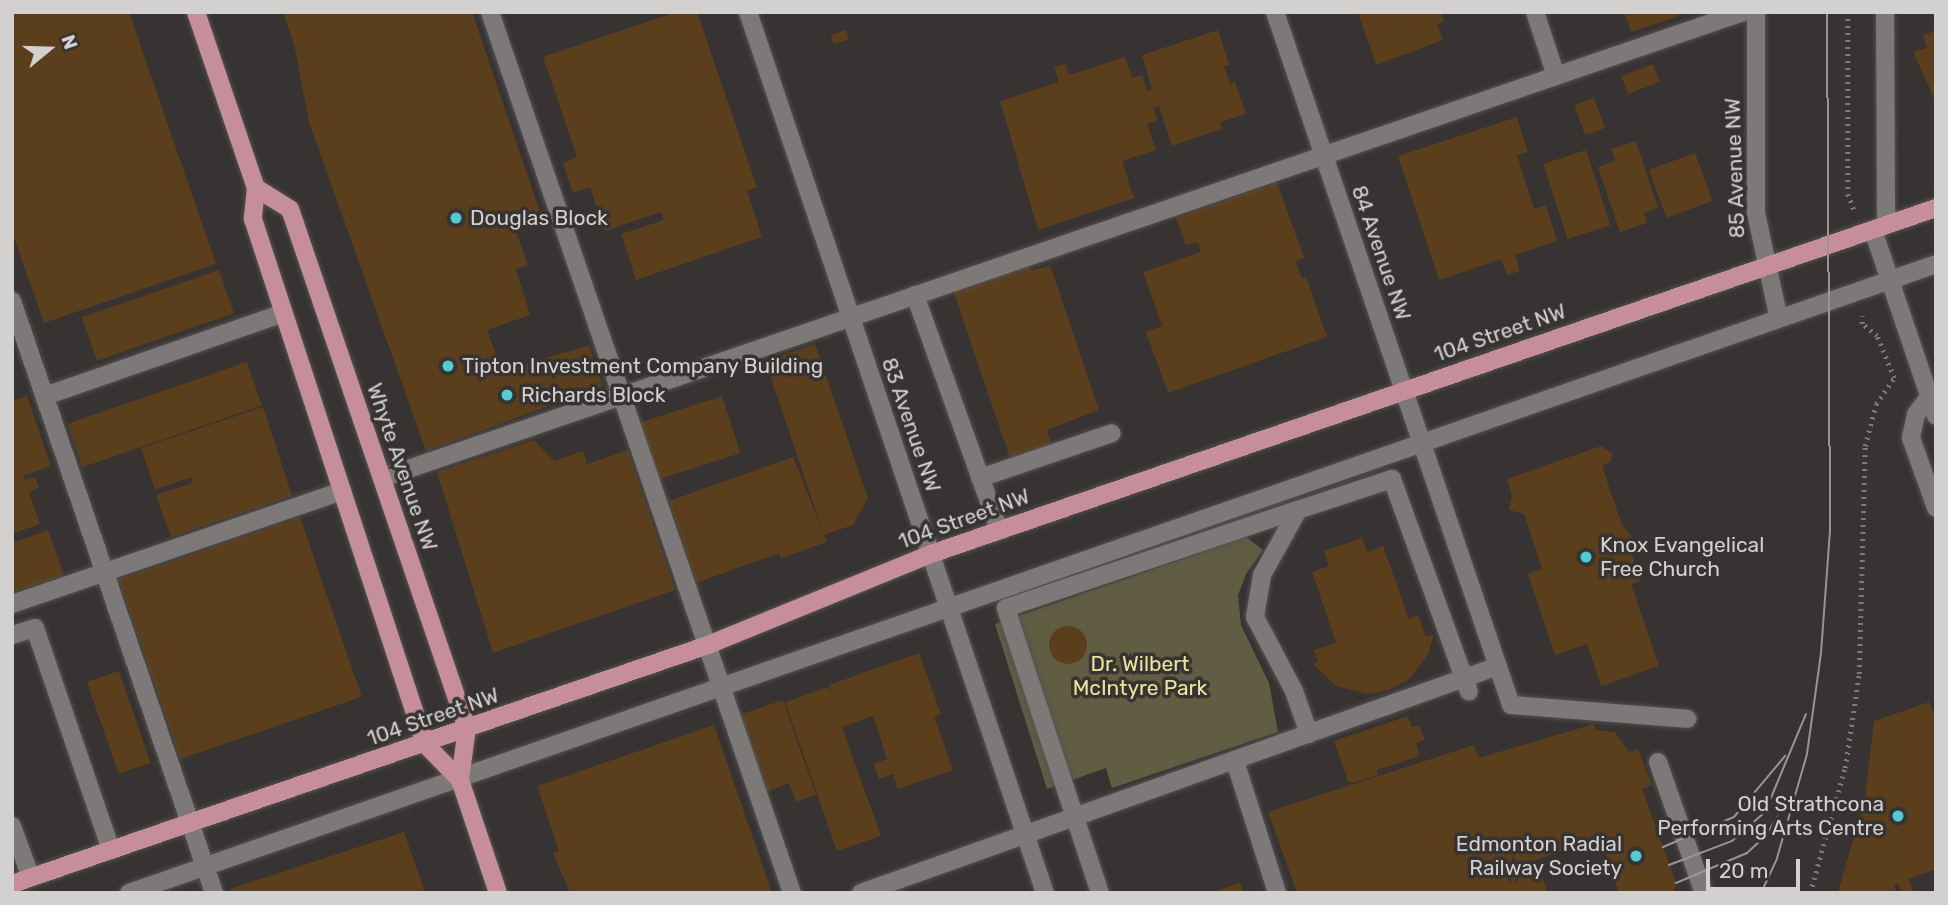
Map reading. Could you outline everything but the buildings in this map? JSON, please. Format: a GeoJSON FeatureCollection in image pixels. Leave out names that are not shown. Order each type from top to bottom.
{"type":"FeatureCollection","features":[{"type":"Feature","properties":{"kind":"main road","name":"Whyte Avenue NW"},"geometry":{"type":"LineString","coordinates":[[197,12],[256,188],[253,219],[425,744],[460,780],[498,893]]}},
{"type":"Feature","properties":{"kind":"main road","name":"Whyte Avenue NW"},"geometry":{"type":"LineString","coordinates":[[256,188],[290,209],[467,728],[460,780]]}},
{"type":"Feature","properties":{"kind":"main road","name":"104 Street NW"},"geometry":{"type":"LineString","coordinates":[[12,884],[708,645],[931,554],[999,530],[1936,208]]}},
{"type":"Feature","properties":{"kind":"street"},"geometry":{"type":"LineString","coordinates":[[490,12],[793,893]]}},
{"type":"Feature","properties":{"kind":"street","name":"83 Avenue NW"},"geometry":{"type":"LineString","coordinates":[[748,12],[1045,893]]}},
{"type":"Feature","properties":{"kind":"street","name":"84 Avenue NW"},"geometry":{"type":"LineString","coordinates":[[1275,12],[1511,705],[1687,719]]}},
{"type":"Feature","properties":{"kind":"street"},"geometry":{"type":"LineString","coordinates":[[1535,12],[1556,76]]}},
{"type":"Feature","properties":{"kind":"street"},"geometry":{"type":"LineString","coordinates":[[382,478],[1743,12]]}},
{"type":"Feature","properties":{"kind":"street","name":"85 Avenue NW"},"geometry":{"type":"LineString","coordinates":[[1756,12],[1755,213],[1765,267],[1779,319]]}},
{"type":"Feature","properties":{"kind":"street"},"geometry":{"type":"LineString","coordinates":[[1885,12],[1879,228],[1889,281],[1936,416]]}},
{"type":"Feature","properties":{"kind":"street"},"geometry":{"type":"LineString","coordinates":[[128,893],[460,780],[1936,264]]}},
{"type":"Feature","properties":{"kind":"street"},"geometry":{"type":"LineString","coordinates":[[915,295],[999,530]]}},
{"type":"Feature","properties":{"kind":"street"},"geometry":{"type":"LineString","coordinates":[[12,301],[214,893]]}},
{"type":"Feature","properties":{"kind":"street"},"geometry":{"type":"LineString","coordinates":[[45,396],[283,313]]}},
{"type":"Feature","properties":{"kind":"street"},"geometry":{"type":"LineString","coordinates":[[1929,397],[1916,414],[1911,438],[1936,508]]}},
{"type":"Feature","properties":{"kind":"street"},"geometry":{"type":"LineString","coordinates":[[980,478],[1112,433]]}},
{"type":"Feature","properties":{"kind":"street"},"geometry":{"type":"LineString","coordinates":[[1100,893],[1006,608],[1392,479],[1466,685]]}},
{"type":"Feature","properties":{"kind":"street"},"geometry":{"type":"LineString","coordinates":[[12,604],[342,491]]}},
{"type":"Feature","properties":{"kind":"street"},"geometry":{"type":"LineString","coordinates":[[1298,510],[1262,575],[1255,617],[1294,691],[1309,734]]}},
{"type":"Feature","properties":{"kind":"street"},"geometry":{"type":"LineString","coordinates":[[12,635],[35,628],[111,850]]}},
{"type":"Feature","properties":{"kind":"street"},"geometry":{"type":"LineString","coordinates":[[861,893],[1309,734],[1466,685],[1498,667]]}},
{"type":"Feature","properties":{"kind":"street"},"geometry":{"type":"LineString","coordinates":[[1235,761],[1277,893]]}},
{"type":"Feature","properties":{"kind":"street"},"geometry":{"type":"LineString","coordinates":[[1658,762],[1704,893]]}},
{"type":"Feature","properties":{"kind":"street"},"geometry":{"type":"LineString","coordinates":[[12,826],[31,878]]}},
{"type":"Feature","properties":{"kind":"path"},"geometry":{"type":"LineString","coordinates":[[1848,12],[1848,194],[1856,216]]}},
{"type":"Feature","properties":{"kind":"path"},"geometry":{"type":"LineString","coordinates":[[1810,893],[1845,768],[1859,674],[1865,446],[1875,404],[1894,378],[1878,335],[1862,324],[1862,307]]}},
{"type":"Feature","properties":{"kind":"green space","name":"Dr. Wilbert McIntyre Park"},"geometry":{"type":"Polygon","coordinates":[[[1246,537],[1263,550],[1246,574],[1238,595],[1241,625],[1269,683],[1278,732],[1112,788],[1106,768],[1047,789],[995,624],[1246,537]]]}},
{"type":"Feature","properties":{"kind":"tram line"},"geometry":{"type":"LineString","coordinates":[[1761,893],[1777,858],[1807,754],[1821,653],[1830,531],[1827,12]]}},
{"type":"Feature","properties":{"kind":"tram line"},"geometry":{"type":"LineString","coordinates":[[1669,865],[1732,841],[1765,812],[1806,714]]}},
{"type":"Feature","properties":{"kind":"tram line"},"geometry":{"type":"LineString","coordinates":[[1663,847],[1734,817],[1785,756]]}},
{"type":"Feature","properties":{"kind":"tram line"},"geometry":{"type":"LineString","coordinates":[[1676,883],[1747,853],[1766,835],[1787,802]]}},
{"type":"Feature","properties":{"kind":"place","name":"Douglas Block"},"geometry":{"type":"Point","coordinates":[456,218]}},
{"type":"Feature","properties":{"kind":"place","name":"Tipton Investment Company Building"},"geometry":{"type":"Point","coordinates":[448,366]}},
{"type":"Feature","properties":{"kind":"place","name":"Richards Block"},"geometry":{"type":"Point","coordinates":[507,395]}},
{"type":"Feature","properties":{"kind":"place","name":"Knox Evangelical Free Church"},"geometry":{"type":"Point","coordinates":[1586,557]}},
{"type":"Feature","properties":{"kind":"place","name":"Old Strathcona Performing Arts Centre"},"geometry":{"type":"Point","coordinates":[1898,816]}},
{"type":"Feature","properties":{"kind":"place","name":"Edmonton Radial Railway Society"},"geometry":{"type":"Point","coordinates":[1636,856]}}]}
